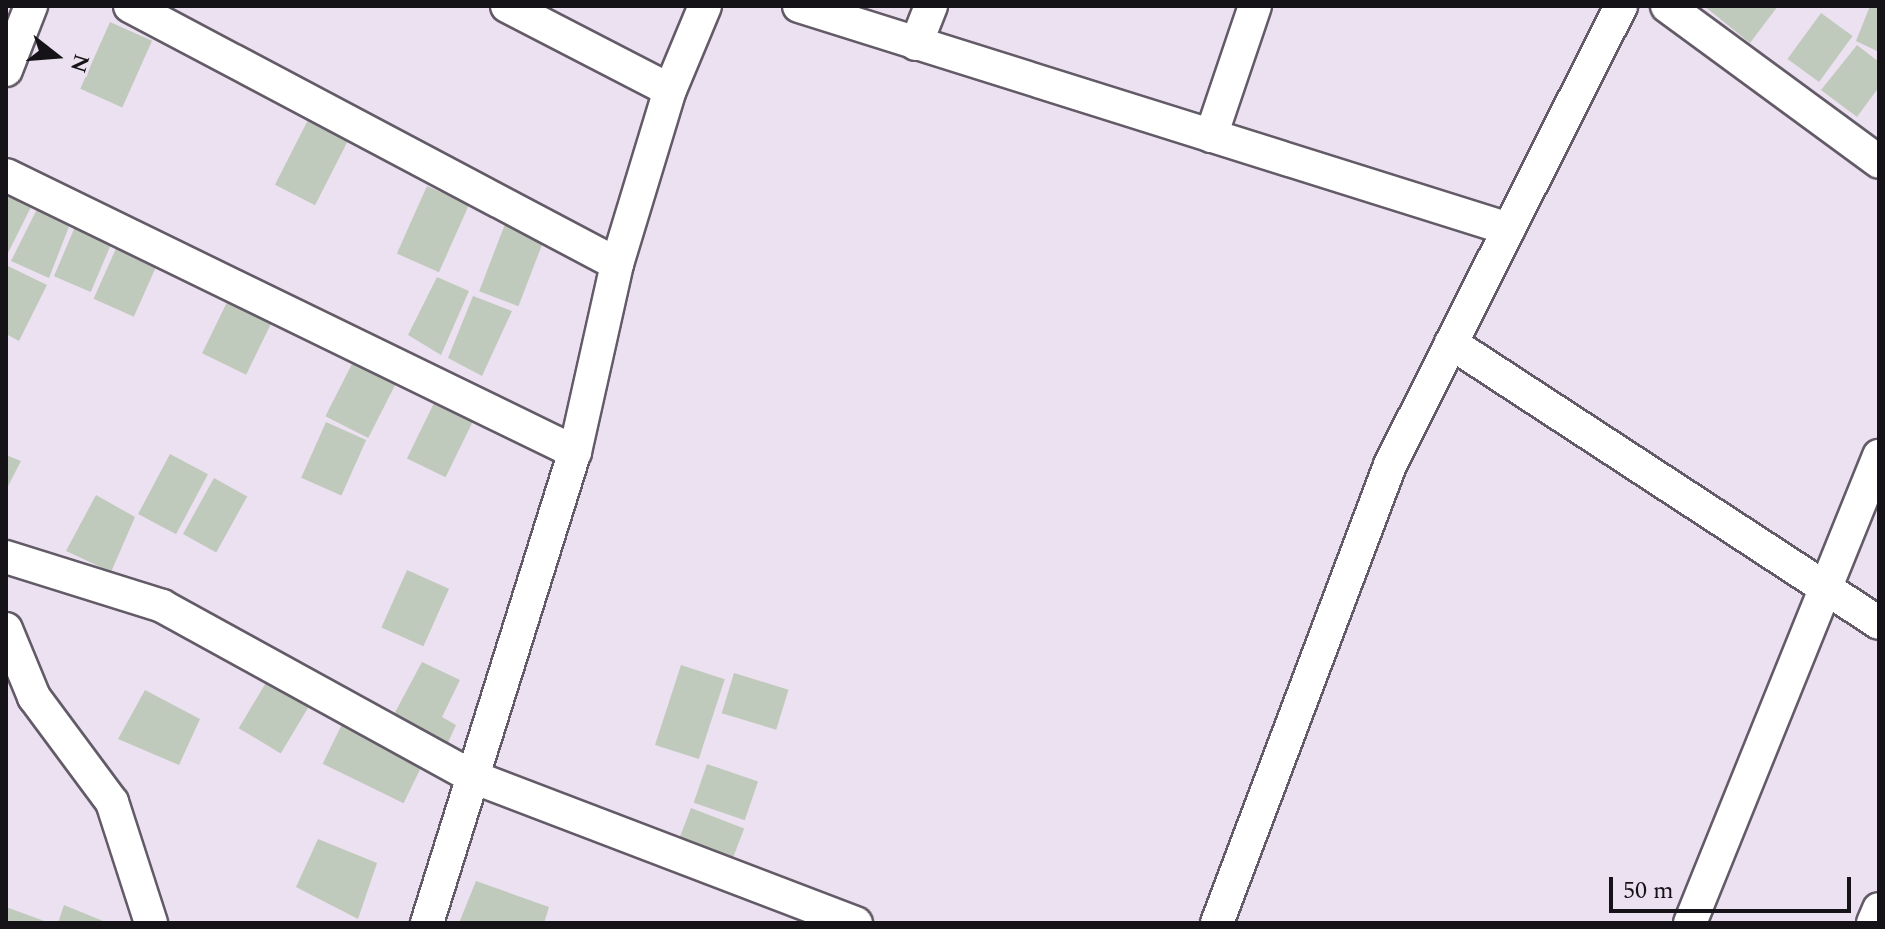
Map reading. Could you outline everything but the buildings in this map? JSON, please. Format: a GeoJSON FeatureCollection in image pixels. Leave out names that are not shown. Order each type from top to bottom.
{"type":"FeatureCollection","features":[{"type":"Feature","properties":{"kind":"street"},"geometry":{"type":"LineString","coordinates":[[6,70],[31,6]]}},
{"type":"Feature","properties":{"kind":"street"},"geometry":{"type":"LineString","coordinates":[[130,6],[617,264]]}},
{"type":"Feature","properties":{"kind":"street"},"geometry":{"type":"LineString","coordinates":[[507,6],[670,90]]}},
{"type":"Feature","properties":{"kind":"street"},"geometry":{"type":"LineString","coordinates":[[427,923],[575,452],[617,264],[670,90],[705,6]]}},
{"type":"Feature","properties":{"kind":"street"},"geometry":{"type":"LineString","coordinates":[[799,6],[1509,229]]}},
{"type":"Feature","properties":{"kind":"street"},"geometry":{"type":"LineString","coordinates":[[916,44],[931,6]]}},
{"type":"Feature","properties":{"kind":"street"},"geometry":{"type":"LineString","coordinates":[[1211,136],[1255,6]]}},
{"type":"Feature","properties":{"kind":"street"},"geometry":{"type":"LineString","coordinates":[[1217,923],[1390,465],[1621,6]]}},
{"type":"Feature","properties":{"kind":"street"},"geometry":{"type":"LineString","coordinates":[[1667,6],[1879,162]]}},
{"type":"Feature","properties":{"kind":"street"},"geometry":{"type":"LineString","coordinates":[[6,175],[575,452]]}},
{"type":"Feature","properties":{"kind":"street"},"geometry":{"type":"LineString","coordinates":[[1451,343],[1879,623]]}},
{"type":"Feature","properties":{"kind":"street"},"geometry":{"type":"LineString","coordinates":[[1690,923],[1879,456]]}},
{"type":"Feature","properties":{"kind":"street"},"geometry":{"type":"LineString","coordinates":[[6,557],[162,606],[473,777],[856,923]]}},
{"type":"Feature","properties":{"kind":"street"},"geometry":{"type":"LineString","coordinates":[[6,629],[34,697],[112,802],[151,923]]}},
{"type":"Feature","properties":{"kind":"street"},"geometry":{"type":"LineString","coordinates":[[1873,923],[1879,909]]}}]}
